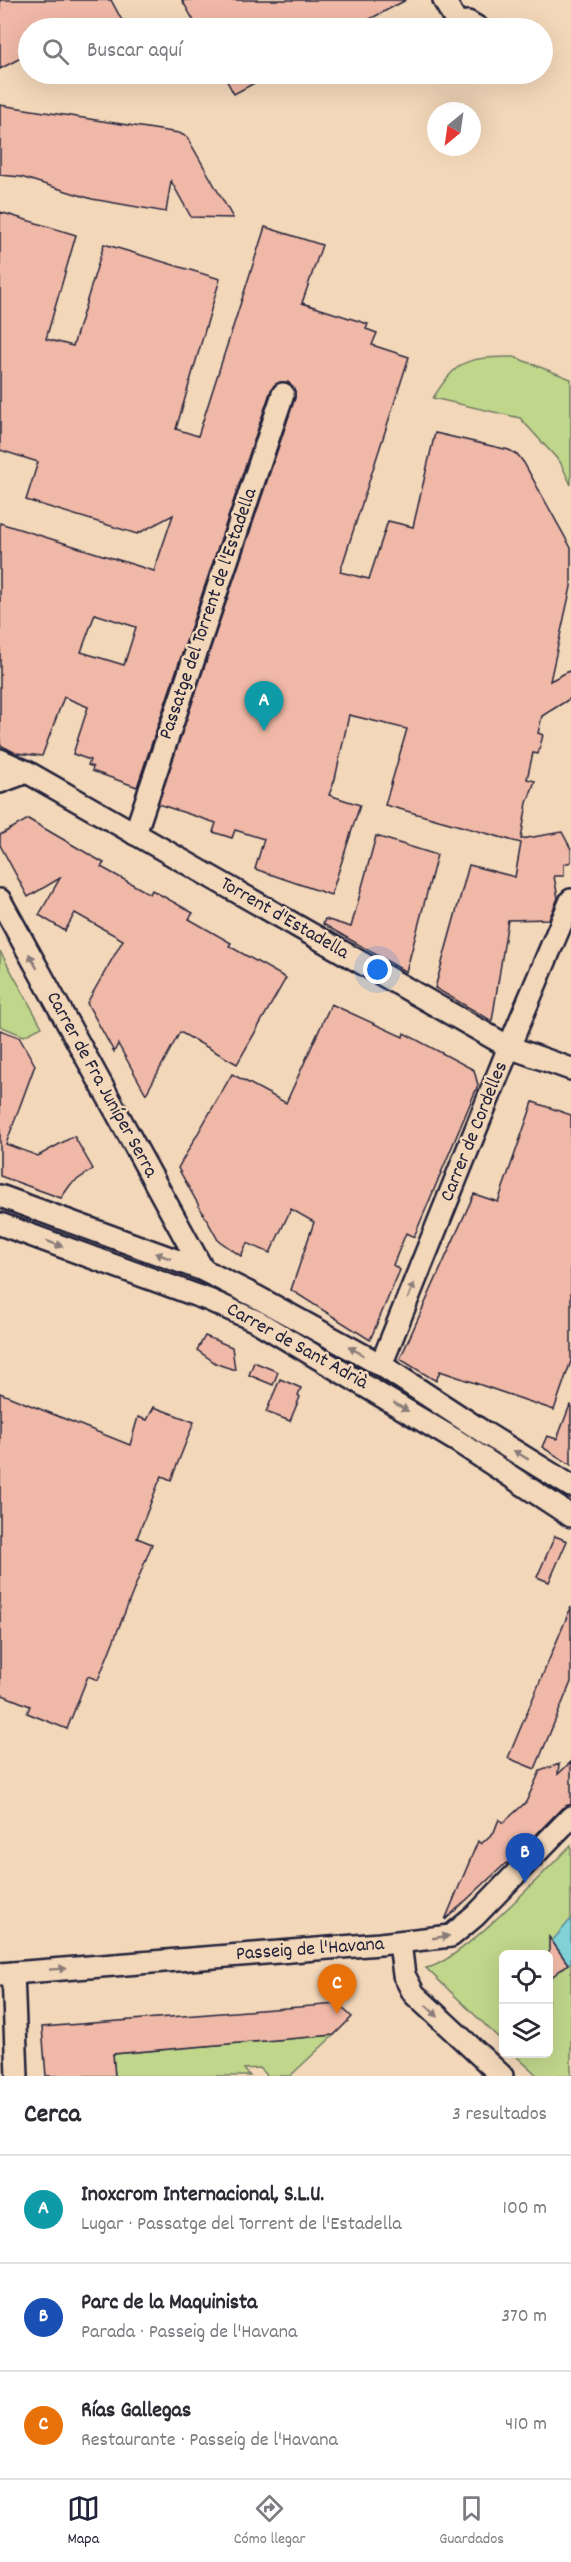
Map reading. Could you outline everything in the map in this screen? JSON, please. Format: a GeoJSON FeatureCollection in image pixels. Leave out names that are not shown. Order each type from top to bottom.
{"type":"FeatureCollection","features":[{"type":"Feature","properties":{"kind":"street"},"geometry":{"type":"LineString","coordinates":[[444,0],[452,18]]}},
{"type":"Feature","properties":{"kind":"street","name":"Passatge del Torrent de l'Estadella"},"geometry":{"type":"LineString","coordinates":[[135,834],[283,394]]}},
{"type":"Feature","properties":{"kind":"street","name":"Torrent d'Estadella"},"geometry":{"type":"LineString","coordinates":[[0,760],[27,772],[509,1047],[571,1069]]}},
{"type":"Feature","properties":{"kind":"street"},"geometry":{"type":"LineString","coordinates":[[0,782],[27,772]]}},
{"type":"Feature","properties":{"kind":"street","name":"Carrer de Fra Juníper Serra"},"geometry":{"type":"LineString","coordinates":[[0,900],[203,1270]]}},
{"type":"Feature","properties":{"kind":"street","name":"Carrer de Cordelles"},"geometry":{"type":"LineString","coordinates":[[381,1365],[571,900]]}},
{"type":"Feature","properties":{"kind":"street","name":"Carrer de Sant Adrià"},"geometry":{"type":"LineString","coordinates":[[0,1196],[203,1270],[257,1297],[381,1365],[571,1486]]}},
{"type":"Feature","properties":{"kind":"street","name":"Carrer de Sant Adrià"},"geometry":{"type":"LineString","coordinates":[[0,1224],[209,1300],[258,1322],[447,1435],[571,1516]]}},
{"type":"Feature","properties":{"kind":"street","name":"Passeig de l'Havana"},"geometry":{"type":"LineString","coordinates":[[7,1973],[451,1936],[483,1907],[571,1817]]}},
{"type":"Feature","properties":{"kind":"street"},"geometry":{"type":"LineString","coordinates":[[400,1942],[404,1975],[414,1994],[502,2076]]}},
{"type":"Feature","properties":{"kind":"street"},"geometry":{"type":"LineString","coordinates":[[7,1973],[17,2076]]}},
{"type":"Feature","properties":{"kind":"green space"},"geometry":{"type":"Polygon","coordinates":[[[514,357],[571,379],[571,485],[560,462],[520,418],[433,398],[450,374],[466,362],[486,358],[514,357]]]}},
{"type":"Feature","properties":{"kind":"green space"},"geometry":{"type":"Polygon","coordinates":[[[0,951],[42,1027],[24,1036],[0,1026],[0,951]]]}},
{"type":"Feature","properties":{"kind":"green space"},"geometry":{"type":"Polygon","coordinates":[[[571,1845],[571,2076],[538,2076],[518,2058],[553,2058],[553,1950],[499,1950],[499,2038],[426,1968],[440,1963],[458,1951],[522,1895],[571,1845]]]}},
{"type":"Feature","properties":{"kind":"green space"},"geometry":{"type":"Polygon","coordinates":[[[334,2035],[290,2076],[268,2076],[260,2068],[244,2069],[250,2076],[115,2076],[113,2054],[334,2035]]]}},
{"type":"Feature","properties":{"kind":"water"},"geometry":{"type":"Polygon","coordinates":[[[571,1919],[571,1962],[568,1964],[552,1941],[571,1919]]]}},
{"type":"Feature","properties":{"kind":"building"},"geometry":{"type":"Polygon","coordinates":[[[0,0],[111,0],[121,18],[18,18],[18,59],[0,69],[0,0]]]}},
{"type":"Feature","properties":{"kind":"building"},"geometry":{"type":"Polygon","coordinates":[[[182,0],[406,0],[372,18],[192,18],[182,0]]]}},
{"type":"Feature","properties":{"kind":"building"},"geometry":{"type":"Polygon","coordinates":[[[228,84],[252,84],[234,94],[228,84]]]}},
{"type":"Feature","properties":{"kind":"building"},"geometry":{"type":"Polygon","coordinates":[[[0,105],[179,133],[187,137],[233,218],[191,217],[171,181],[166,212],[92,199],[21,177],[0,175],[0,105]]]}},
{"type":"Feature","properties":{"kind":"building"},"geometry":{"type":"Polygon","coordinates":[[[0,212],[76,235],[46,339],[73,346],[104,244],[220,279],[176,429],[198,436],[265,227],[322,245],[302,303],[368,324],[366,329],[377,333],[372,345],[409,357],[340,572],[369,579],[388,521],[413,527],[435,433],[509,450],[518,455],[571,548],[571,587],[550,681],[571,670],[571,698],[542,716],[538,733],[543,735],[538,754],[533,753],[527,779],[535,781],[527,803],[521,839],[562,832],[571,849],[571,862],[564,864],[564,876],[554,876],[558,898],[549,919],[508,920],[492,1021],[435,988],[469,865],[515,877],[521,843],[385,805],[407,729],[349,715],[335,779],[329,795],[360,805],[331,895],[255,869],[264,839],[235,830],[232,838],[213,832],[216,823],[158,804],[295,398],[295,391],[288,382],[280,382],[271,390],[137,787],[92,771],[93,767],[88,765],[90,760],[73,754],[88,707],[64,697],[42,756],[16,753],[0,745],[0,523],[154,571],[173,515],[137,534],[26,500],[38,462],[0,450],[0,212]],[[95,614],[81,652],[124,665],[136,627],[95,614]]]}},
{"type":"Feature","properties":{"kind":"building"},"geometry":{"type":"Polygon","coordinates":[[[28,819],[104,863],[101,867],[150,894],[152,890],[193,913],[189,919],[231,943],[229,946],[286,978],[237,1064],[180,1032],[146,1094],[118,1044],[114,1052],[87,1003],[123,940],[75,913],[65,931],[39,915],[60,878],[28,897],[0,845],[0,835],[28,819]]]}},
{"type":"Feature","properties":{"kind":"building"},"geometry":{"type":"Polygon","coordinates":[[[376,836],[437,855],[406,972],[323,924],[325,919],[351,927],[376,836]]]}},
{"type":"Feature","properties":{"kind":"building"},"geometry":{"type":"Polygon","coordinates":[[[331,1004],[403,1037],[404,1033],[474,1070],[478,1085],[414,1237],[406,1233],[393,1265],[400,1270],[370,1340],[291,1290],[314,1222],[291,1209],[270,1253],[247,1243],[241,1256],[218,1240],[178,1168],[232,1074],[286,1103],[331,1004]]]}},
{"type":"Feature","properties":{"kind":"building"},"geometry":{"type":"Polygon","coordinates":[[[0,1030],[19,1037],[35,1065],[6,1144],[38,1156],[74,1136],[93,1169],[71,1184],[61,1198],[0,1176],[0,1030]]]}},
{"type":"Feature","properties":{"kind":"building"},"geometry":{"type":"Polygon","coordinates":[[[533,1102],[571,1115],[571,1361],[554,1410],[440,1371],[436,1381],[400,1359],[474,1194],[498,1202],[533,1102]]]}},
{"type":"Feature","properties":{"kind":"building"},"geometry":{"type":"Polygon","coordinates":[[[205,1336],[232,1347],[235,1370],[217,1364],[197,1350],[205,1336]]]}},
{"type":"Feature","properties":{"kind":"building"},"geometry":{"type":"Polygon","coordinates":[[[254,1362],[278,1372],[273,1385],[249,1375],[254,1362]]]}},
{"type":"Feature","properties":{"kind":"building"},"geometry":{"type":"Polygon","coordinates":[[[280,1379],[301,1388],[298,1395],[300,1397],[290,1421],[266,1412],[280,1379]]]}},
{"type":"Feature","properties":{"kind":"building"},"geometry":{"type":"Polygon","coordinates":[[[0,1393],[130,1445],[138,1417],[147,1420],[154,1407],[194,1422],[171,1480],[162,1476],[158,1484],[137,1538],[152,1544],[98,1680],[88,1676],[67,1729],[27,1713],[30,1706],[0,1694],[0,1393]]]}},
{"type":"Feature","properties":{"kind":"building"},"geometry":{"type":"Polygon","coordinates":[[[570,1405],[571,1465],[542,1447],[547,1436],[557,1439],[570,1405]]]}},
{"type":"Feature","properties":{"kind":"building"},"geometry":{"type":"Polygon","coordinates":[[[555,1536],[567,1541],[549,1582],[537,1577],[555,1536]]]}},
{"type":"Feature","properties":{"kind":"building"},"geometry":{"type":"Polygon","coordinates":[[[571,1607],[571,1682],[535,1769],[508,1758],[571,1607]]]}},
{"type":"Feature","properties":{"kind":"building"},"geometry":{"type":"Polygon","coordinates":[[[571,1762],[571,1805],[562,1808],[507,1864],[445,1920],[478,1841],[481,1844],[494,1832],[499,1819],[503,1823],[526,1802],[540,1771],[559,1764],[558,1774],[571,1762]]]}},
{"type":"Feature","properties":{"kind":"building"},"geometry":{"type":"Polygon","coordinates":[[[549,1937],[568,1964],[553,1976],[553,1950],[549,1950],[549,1937]]]}},
{"type":"Feature","properties":{"kind":"building"},"geometry":{"type":"Polygon","coordinates":[[[338,2004],[352,2017],[334,2035],[113,2054],[115,2076],[46,2076],[42,2027],[338,2004]]]}},
{"type":"Feature","properties":{"kind":"place","name":"Inoxcrom Internacional, S.L.U."},"geometry":{"type":"Point","coordinates":[264,731]}},
{"type":"Feature","properties":{"kind":"place","name":"Parc de la Maquinista"},"geometry":{"type":"Point","coordinates":[525,1883]}},
{"type":"Feature","properties":{"kind":"place","name":"Rías Gallegas"},"geometry":{"type":"Point","coordinates":[337,2014]}}]}
